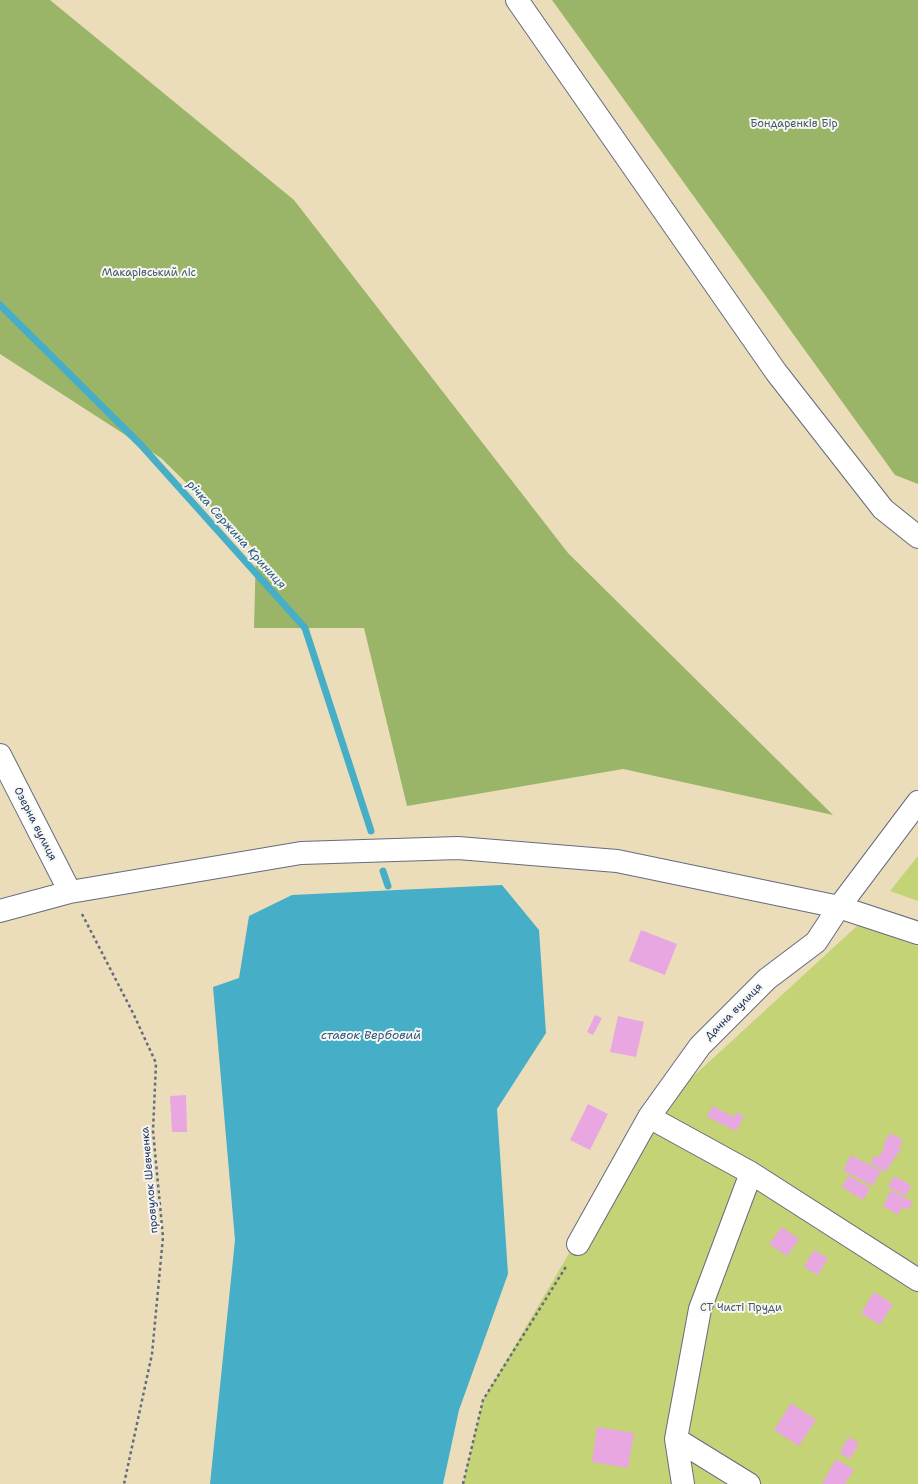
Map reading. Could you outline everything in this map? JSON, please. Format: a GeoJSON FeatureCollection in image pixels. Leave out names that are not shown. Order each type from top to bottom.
{"type":"FeatureCollection","features":[{"type":"Feature","properties":{"kind":"street"},"geometry":{"type":"LineString","coordinates":[[517,0],[776,372],[883,509],[918,537]]}},
{"type":"Feature","properties":{"kind":"street","name":"Озерна вулиця"},"geometry":{"type":"LineString","coordinates":[[0,755],[70,892]]}},
{"type":"Feature","properties":{"kind":"street","name":"Дачна вулиця"},"geometry":{"type":"LineString","coordinates":[[578,1244],[649,1117],[700,1046],[767,979],[816,942],[839,907],[918,802]]}},
{"type":"Feature","properties":{"kind":"street"},"geometry":{"type":"LineString","coordinates":[[0,911],[70,892],[301,854],[458,848],[616,861],[839,907],[918,933]]}},
{"type":"Feature","properties":{"kind":"street"},"geometry":{"type":"LineString","coordinates":[[649,1117],[751,1173],[918,1280]]}},
{"type":"Feature","properties":{"kind":"street"},"geometry":{"type":"LineString","coordinates":[[683,1484],[676,1439],[700,1309],[751,1173]]}},
{"type":"Feature","properties":{"kind":"street"},"geometry":{"type":"LineString","coordinates":[[676,1439],[749,1484]]}},
{"type":"Feature","properties":{"kind":"path","name":"провулок Шевченка"},"geometry":{"type":"LineString","coordinates":[[70,892],[133,1014],[156,1063],[153,1131],[163,1237],[152,1354],[124,1484]]}},
{"type":"Feature","properties":{"kind":"path"},"geometry":{"type":"LineString","coordinates":[[463,1484],[483,1400],[560,1276],[578,1244]]}},
{"type":"Feature","properties":{"kind":"green space","name":"Макарівський ліс"},"geometry":{"type":"Polygon","coordinates":[[[0,0],[50,0],[294,200],[568,553],[833,815],[623,769],[407,806],[364,628],[254,628],[256,551],[161,458],[0,354],[0,0]]]}},
{"type":"Feature","properties":{"kind":"green space","name":"Бондаренків Бір"},"geometry":{"type":"Polygon","coordinates":[[[552,0],[918,0],[918,484],[895,475],[552,0]]]}},
{"type":"Feature","properties":{"kind":"green space"},"geometry":{"type":"Polygon","coordinates":[[[918,856],[918,901],[890,891],[918,856]]]}},
{"type":"Feature","properties":{"kind":"green space","name":"СТ Чисті Пруди"},"geometry":{"type":"Polygon","coordinates":[[[858,925],[918,946],[918,1484],[463,1484],[483,1400],[649,1117],[858,925]]]}},
{"type":"Feature","properties":{"kind":"water","name":"ставок Вербовий"},"geometry":{"type":"Polygon","coordinates":[[[502,885],[539,930],[546,1033],[497,1109],[508,1274],[459,1410],[443,1484],[210,1484],[235,1240],[213,987],[239,978],[249,916],[292,895],[502,885]]]}},
{"type":"Feature","properties":{"kind":"building"},"geometry":{"type":"Polygon","coordinates":[[[641,930],[677,944],[665,975],[629,961],[641,930]]]}},
{"type":"Feature","properties":{"kind":"building"},"geometry":{"type":"Polygon","coordinates":[[[595,1015],[602,1018],[593,1035],[587,1032],[595,1015]]]}},
{"type":"Feature","properties":{"kind":"building"},"geometry":{"type":"Polygon","coordinates":[[[618,1016],[644,1022],[636,1057],[610,1052],[618,1016]]]}},
{"type":"Feature","properties":{"kind":"building"},"geometry":{"type":"Polygon","coordinates":[[[186,1095],[187,1132],[172,1132],[170,1096],[186,1095]]]}},
{"type":"Feature","properties":{"kind":"building"},"geometry":{"type":"Polygon","coordinates":[[[588,1104],[608,1114],[590,1150],[570,1140],[588,1104]]]}},
{"type":"Feature","properties":{"kind":"building"},"geometry":{"type":"Polygon","coordinates":[[[712,1106],[734,1117],[736,1112],[744,1116],[736,1131],[707,1117],[712,1106]]]}},
{"type":"Feature","properties":{"kind":"building"},"geometry":{"type":"Polygon","coordinates":[[[890,1133],[903,1140],[899,1147],[901,1149],[885,1172],[870,1163],[875,1155],[879,1157],[885,1147],[883,1145],[890,1133]]]}},
{"type":"Feature","properties":{"kind":"building"},"geometry":{"type":"Polygon","coordinates":[[[851,1155],[881,1171],[872,1186],[843,1170],[851,1155]]]}},
{"type":"Feature","properties":{"kind":"building"},"geometry":{"type":"Polygon","coordinates":[[[848,1175],[870,1188],[863,1200],[842,1187],[848,1175]]]}},
{"type":"Feature","properties":{"kind":"building"},"geometry":{"type":"Polygon","coordinates":[[[894,1176],[911,1185],[906,1196],[888,1187],[894,1176]]]}},
{"type":"Feature","properties":{"kind":"building"},"geometry":{"type":"Polygon","coordinates":[[[891,1190],[913,1202],[908,1210],[902,1207],[898,1215],[883,1206],[891,1190]]]}},
{"type":"Feature","properties":{"kind":"building"},"geometry":{"type":"Polygon","coordinates":[[[782,1227],[799,1239],[787,1256],[769,1244],[782,1227]]]}},
{"type":"Feature","properties":{"kind":"building"},"geometry":{"type":"Polygon","coordinates":[[[814,1250],[828,1258],[818,1275],[804,1267],[814,1250]]]}},
{"type":"Feature","properties":{"kind":"building"},"geometry":{"type":"Polygon","coordinates":[[[874,1292],[893,1304],[880,1325],[861,1313],[874,1292]]]}},
{"type":"Feature","properties":{"kind":"building"},"geometry":{"type":"Polygon","coordinates":[[[791,1403],[816,1420],[799,1446],[774,1430],[791,1403]]]}},
{"type":"Feature","properties":{"kind":"building"},"geometry":{"type":"Polygon","coordinates":[[[597,1427],[634,1433],[628,1468],[592,1462],[597,1427]]]}},
{"type":"Feature","properties":{"kind":"building"},"geometry":{"type":"Polygon","coordinates":[[[848,1437],[859,1443],[850,1459],[840,1453],[848,1437]]]}},
{"type":"Feature","properties":{"kind":"building"},"geometry":{"type":"Polygon","coordinates":[[[836,1459],[854,1470],[845,1484],[822,1484],[836,1459]]]}},
{"type":"Feature","properties":{"kind":"waterway","name":"річка Сержина Криниця"},"geometry":{"type":"LineString","coordinates":[[0,305],[141,445],[305,628],[371,831]]}},
{"type":"Feature","properties":{"kind":"waterway"},"geometry":{"type":"LineString","coordinates":[[383,871],[388,886]]}}]}
